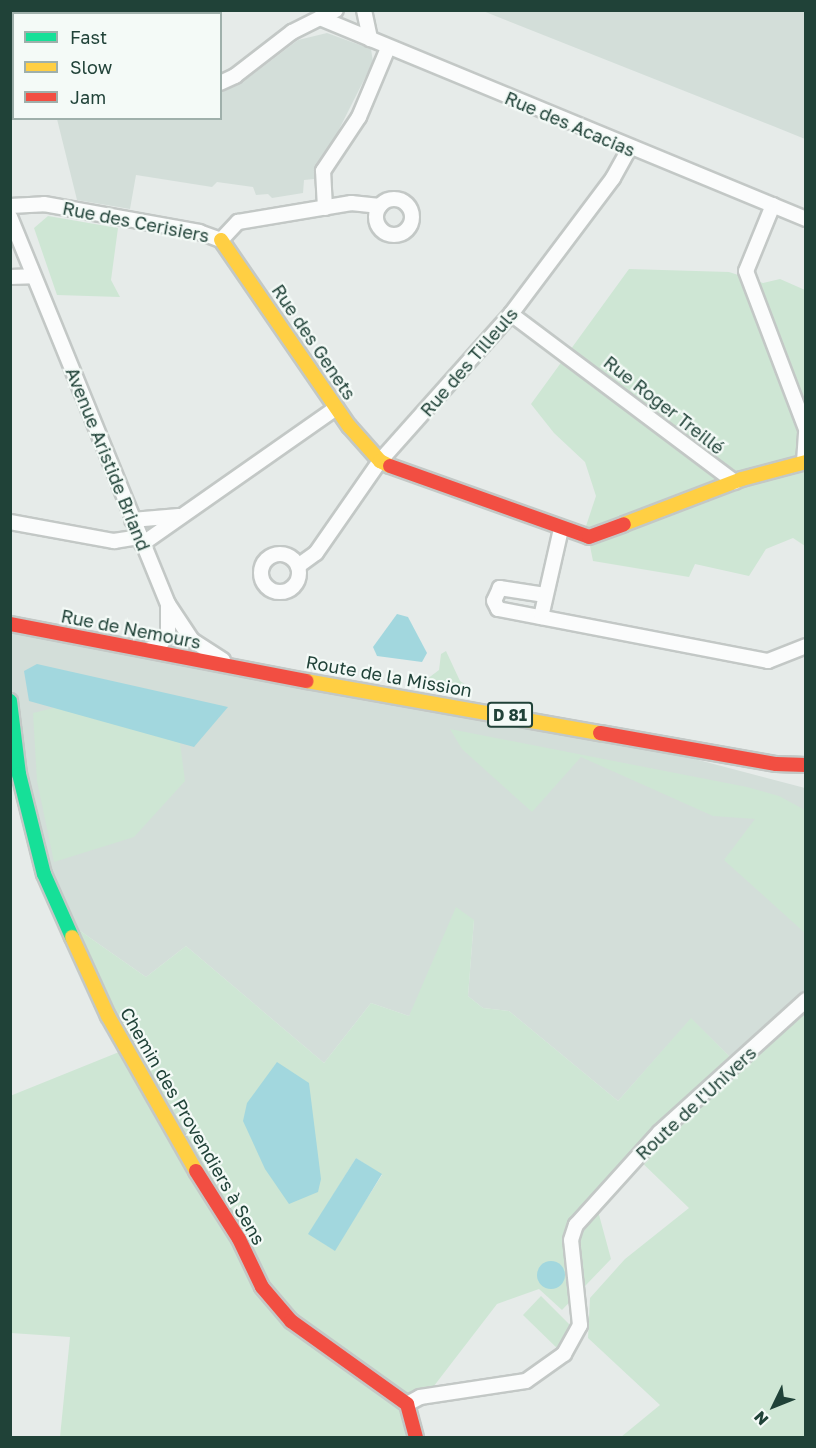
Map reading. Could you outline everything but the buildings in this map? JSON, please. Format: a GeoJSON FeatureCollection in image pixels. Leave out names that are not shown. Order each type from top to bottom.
{"type":"FeatureCollection","features":[{"type":"Feature","properties":{"kind":"street"},"geometry":{"type":"LineString","coordinates":[[222,81],[248,66],[292,32],[336,10]]}},
{"type":"Feature","properties":{"kind":"street"},"geometry":{"type":"LineString","coordinates":[[364,10],[369,39]]}},
{"type":"Feature","properties":{"kind":"street","name":"Rue des Acacias"},"geometry":{"type":"LineString","coordinates":[[320,18],[629,150],[806,219]]}},
{"type":"Feature","properties":{"kind":"street"},"geometry":{"type":"LineString","coordinates":[[325,207],[323,171],[359,117],[388,48]]}},
{"type":"Feature","properties":{"kind":"street"},"geometry":{"type":"LineString","coordinates":[[222,72],[248,66]]}},
{"type":"Feature","properties":{"kind":"street","name":"Rue des Tilleuls"},"geometry":{"type":"LineString","coordinates":[[298,566],[316,553],[380,461],[512,314],[613,178],[629,150]]}},
{"type":"Feature","properties":{"kind":"street","name":"Rue des Cerisiers"},"geometry":{"type":"LineString","coordinates":[[10,206],[44,204],[199,232],[221,240],[238,222],[351,203],[380,206]]}},
{"type":"Feature","properties":{"kind":"street"},"geometry":{"type":"LineString","coordinates":[[380,461],[561,530],[589,537],[735,482],[805,462],[806,429],[746,271],[773,205]]}},
{"type":"Feature","properties":{"kind":"street","name":"Avenue Aristide Briand"},"geometry":{"type":"LineString","coordinates":[[10,217],[14,239],[33,276],[140,541],[168,604],[192,640],[244,670]]}},
{"type":"Feature","properties":{"kind":"street","name":"Rue des Genets"},"geometry":{"type":"LineString","coordinates":[[221,240],[336,408],[380,461]]}},
{"type":"Feature","properties":{"kind":"street"},"geometry":{"type":"LineString","coordinates":[[10,277],[33,276]]}},
{"type":"Feature","properties":{"kind":"street","name":"Rue Roger Treillé"},"geometry":{"type":"LineString","coordinates":[[512,314],[735,482]]}},
{"type":"Feature","properties":{"kind":"street"},"geometry":{"type":"LineString","coordinates":[[10,522],[114,541],[140,541],[181,516],[336,408]]}},
{"type":"Feature","properties":{"kind":"street"},"geometry":{"type":"LineString","coordinates":[[132,520],[181,516]]}},
{"type":"Feature","properties":{"kind":"street"},"geometry":{"type":"LineString","coordinates":[[541,617],[561,530]]}},
{"type":"Feature","properties":{"kind":"street"},"geometry":{"type":"LineString","coordinates":[[545,595],[500,588],[494,601],[498,609],[768,661],[806,646]]}},
{"type":"Feature","properties":{"kind":"street"},"geometry":{"type":"LineString","coordinates":[[168,604],[168,634],[185,658]]}},
{"type":"Feature","properties":{"kind":"street","name":"Rue de Nemours"},"geometry":{"type":"LineString","coordinates":[[10,624],[244,670]]}},
{"type":"Feature","properties":{"kind":"street"},"geometry":{"type":"LineString","coordinates":[[146,650],[160,645],[168,634]]}},
{"type":"Feature","properties":{"kind":"street"},"geometry":{"type":"LineString","coordinates":[[185,658],[192,640]]}},
{"type":"Feature","properties":{"kind":"street","name":"Route de la Mission"},"geometry":{"type":"LineString","coordinates":[[244,670],[776,764]]}},
{"type":"Feature","properties":{"kind":"street","name":"Chemin des Provendiers à Sens"},"geometry":{"type":"LineString","coordinates":[[10,701],[12,735],[35,846],[53,894],[108,1016],[166,1122],[239,1239],[262,1287],[291,1321],[407,1404]]}},
{"type":"Feature","properties":{"kind":"street","name":"D 81"},"geometry":{"type":"LineString","coordinates":[[776,764],[806,765]]}},
{"type":"Feature","properties":{"kind":"street","name":"D 81"},"geometry":{"type":"LineString","coordinates":[[776,764],[806,775]]}},
{"type":"Feature","properties":{"kind":"street","name":"Route de l'Univers"},"geometry":{"type":"LineString","coordinates":[[407,1404],[429,1395],[526,1381],[564,1354],[580,1325],[571,1240],[576,1225],[660,1132],[806,1000]]}},
{"type":"Feature","properties":{"kind":"street"},"geometry":{"type":"LineString","coordinates":[[407,1404],[416,1427],[416,1437]]}},
{"type":"Feature","properties":{"kind":"shaded area"},"geometry":{"type":"Polygon","coordinates":[[[483,11],[805,11],[805,139],[773,126],[483,11]]]}},
{"type":"Feature","properties":{"kind":"shaded area"},"geometry":{"type":"Polygon","coordinates":[[[327,33],[371,49],[373,62],[314,179],[304,180],[303,193],[272,198],[268,194],[256,195],[253,187],[217,182],[212,187],[136,175],[130,209],[77,200],[57,120],[222,120],[222,89],[248,78],[298,40],[327,33]]]}},
{"type":"Feature","properties":{"kind":"shaded area"},"geometry":{"type":"Polygon","coordinates":[[[10,631],[687,757],[805,788],[805,996],[735,1062],[691,1019],[618,1101],[509,1011],[483,1008],[468,996],[474,920],[409,1016],[371,1003],[324,1063],[186,946],[146,977],[66,921],[11,733],[10,631]]]}},
{"type":"Feature","properties":{"kind":"green space"},"geometry":{"type":"Polygon","coordinates":[[[48,216],[118,228],[111,280],[120,297],[57,295],[34,228],[48,216]]]}},
{"type":"Feature","properties":{"kind":"green space"},"geometry":{"type":"Polygon","coordinates":[[[629,269],[729,272],[763,283],[780,279],[805,290],[805,546],[793,538],[766,549],[749,576],[695,564],[689,577],[593,561],[586,526],[596,496],[585,462],[554,433],[531,404],[629,269]]]}},
{"type":"Feature","properties":{"kind":"green space"},"geometry":{"type":"Polygon","coordinates":[[[446,651],[460,681],[469,687],[468,694],[427,686],[427,679],[439,670],[441,654],[446,651]]]}},
{"type":"Feature","properties":{"kind":"green space"},"geometry":{"type":"Polygon","coordinates":[[[78,702],[178,728],[185,781],[134,837],[54,862],[37,781],[33,713],[78,702]]]}},
{"type":"Feature","properties":{"kind":"green space"},"geometry":{"type":"Polygon","coordinates":[[[450,729],[747,787],[779,796],[805,810],[805,933],[724,860],[755,819],[713,816],[581,757],[532,812],[462,749],[450,729]]]}},
{"type":"Feature","properties":{"kind":"green space"},"geometry":{"type":"Polygon","coordinates":[[[456,907],[474,920],[468,996],[483,1008],[509,1011],[618,1101],[691,1018],[735,1062],[805,996],[805,1437],[621,1437],[660,1405],[588,1338],[590,1298],[625,1259],[689,1208],[634,1155],[595,1200],[611,1259],[562,1310],[539,1289],[497,1304],[417,1408],[420,1437],[60,1437],[70,1337],[11,1333],[10,1096],[124,1050],[66,921],[146,977],[186,946],[324,1063],[371,1003],[409,1016],[456,907]],[[356,1158],[309,1234],[334,1250],[382,1175],[356,1158]]]}},
{"type":"Feature","properties":{"kind":"green space"},"geometry":{"type":"Polygon","coordinates":[[[541,1296],[575,1330],[561,1352],[523,1315],[541,1296]]]}},
{"type":"Feature","properties":{"kind":"water"},"geometry":{"type":"Polygon","coordinates":[[[397,614],[408,617],[427,653],[422,662],[377,656],[373,647],[397,614]]]}},
{"type":"Feature","properties":{"kind":"water"},"geometry":{"type":"Polygon","coordinates":[[[37,664],[228,707],[194,747],[29,701],[24,671],[37,664]]]}},
{"type":"Feature","properties":{"kind":"water"},"geometry":{"type":"Polygon","coordinates":[[[277,1062],[309,1083],[321,1179],[318,1192],[289,1204],[265,1169],[243,1121],[247,1103],[277,1062]]]}},
{"type":"Feature","properties":{"kind":"water"},"geometry":{"type":"Polygon","coordinates":[[[356,1158],[382,1174],[335,1251],[308,1234],[356,1158]]]}},
{"type":"Feature","properties":{"kind":"water"},"geometry":{"type":"Polygon","coordinates":[[[551,1261],[561,1265],[565,1275],[561,1285],[551,1289],[541,1285],[537,1275],[541,1265],[551,1261]]]}},
{"type":"Feature","properties":{"kind":"traffic: fast"},"geometry":{"type":"LineString","coordinates":[[10,701],[19,774],[44,874],[72,937]]}},
{"type":"Feature","properties":{"kind":"traffic: slow"},"geometry":{"type":"LineString","coordinates":[[221,240],[349,426],[380,461],[390,466]]}},
{"type":"Feature","properties":{"kind":"traffic: slow"},"geometry":{"type":"LineString","coordinates":[[624,524],[742,479],[806,462]]}},
{"type":"Feature","properties":{"kind":"traffic: slow"},"geometry":{"type":"LineString","coordinates":[[307,681],[600,733]]}},
{"type":"Feature","properties":{"kind":"traffic: slow"},"geometry":{"type":"LineString","coordinates":[[72,937],[108,1016],[196,1171]]}},
{"type":"Feature","properties":{"kind":"traffic: jam"},"geometry":{"type":"LineString","coordinates":[[390,466],[589,537],[624,524]]}},
{"type":"Feature","properties":{"kind":"traffic: jam"},"geometry":{"type":"LineString","coordinates":[[10,624],[307,681]]}},
{"type":"Feature","properties":{"kind":"traffic: jam"},"geometry":{"type":"LineString","coordinates":[[600,733],[776,764],[806,765]]}},
{"type":"Feature","properties":{"kind":"traffic: jam"},"geometry":{"type":"LineString","coordinates":[[196,1171],[239,1239],[262,1287],[291,1321],[407,1404],[416,1438]]}}]}
